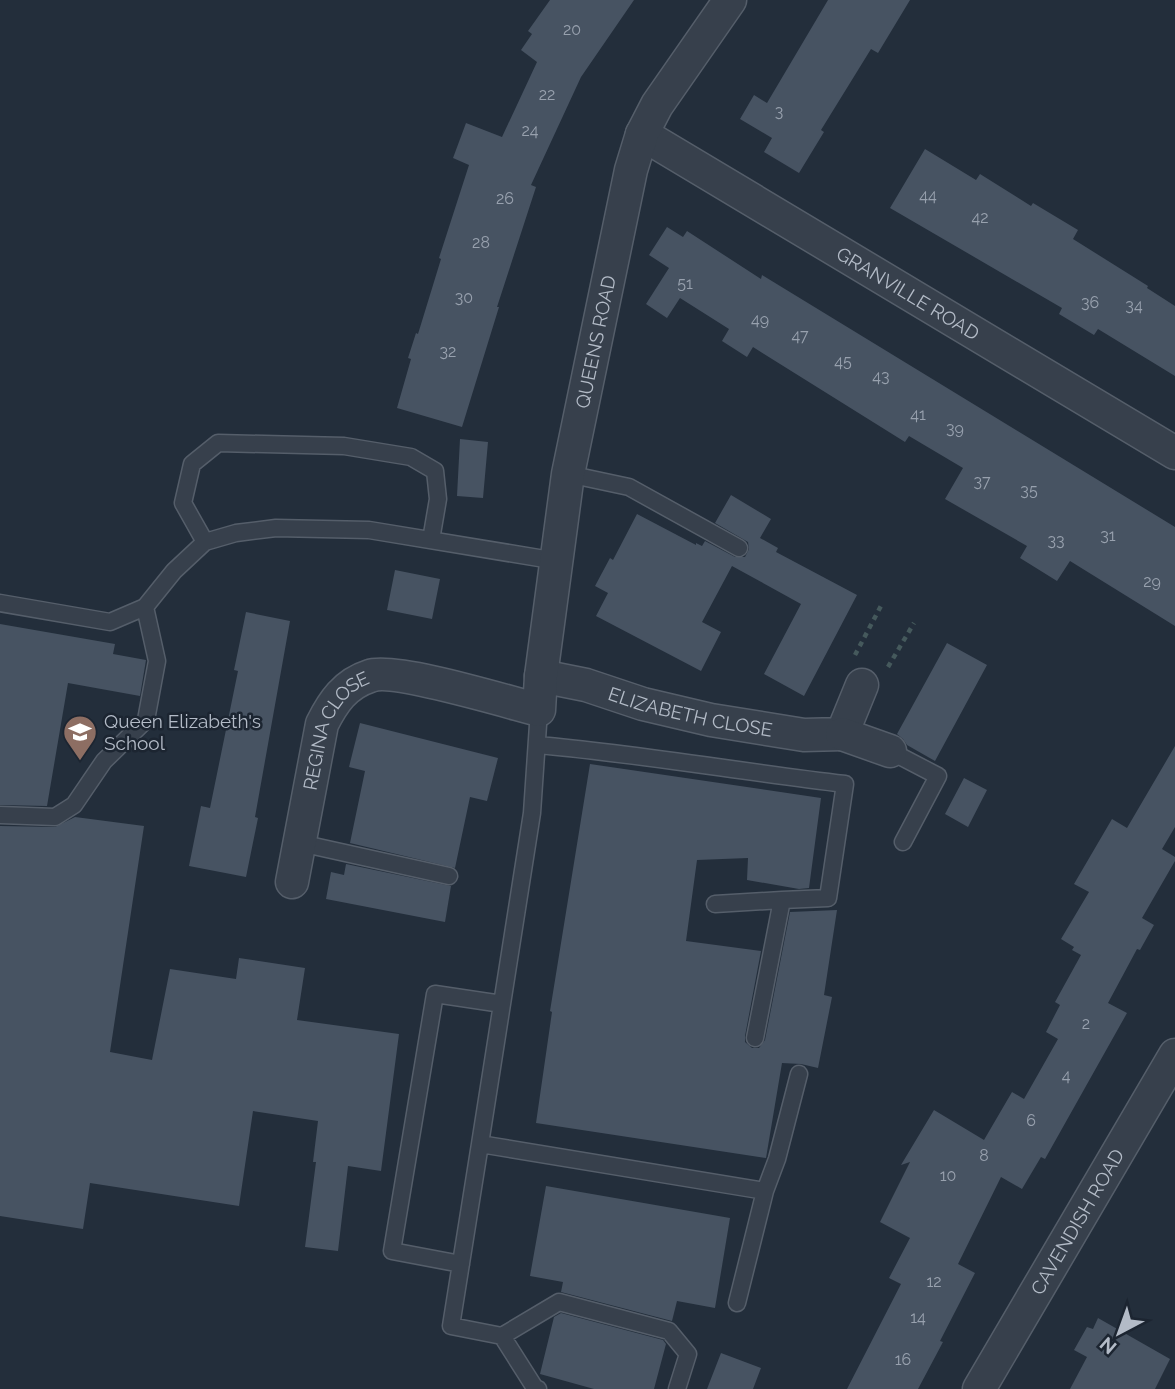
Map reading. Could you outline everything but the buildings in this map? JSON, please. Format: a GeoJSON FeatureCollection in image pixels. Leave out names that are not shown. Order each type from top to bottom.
{"type":"FeatureCollection","features":[{"type":"Feature","properties":{"kind":"street","name":"QUEENS ROAD"},"geometry":{"type":"LineString","coordinates":[[539,710],[541,676],[568,474],[631,170],[642,134],[657,105],[730,0]]}},
{"type":"Feature","properties":{"kind":"street","name":"GRANVILLE ROAD"},"geometry":{"type":"LineString","coordinates":[[642,134],[1175,453]]}},
{"type":"Feature","properties":{"kind":"street","name":"REGINA CLOSE"},"geometry":{"type":"LineString","coordinates":[[292,882],[322,724],[334,701],[353,683],[373,674],[398,675],[539,710]]}},
{"type":"Feature","properties":{"kind":"street","name":"ELIZABETH CLOSE"},"geometry":{"type":"LineString","coordinates":[[541,676],[586,685],[643,704],[711,720],[804,735],[842,734],[890,751]]}},
{"type":"Feature","properties":{"kind":"street"},"geometry":{"type":"LineString","coordinates":[[842,734],[862,685]]}},
{"type":"Feature","properties":{"kind":"street","name":"CAVENDISH ROAD"},"geometry":{"type":"LineString","coordinates":[[979,1389],[1175,1055]]}},
{"type":"Feature","properties":{"kind":"lane"},"geometry":{"type":"LineString","coordinates":[[205,542],[183,503],[192,464],[218,443],[344,446],[411,457],[435,471],[438,499],[431,540]]}},
{"type":"Feature","properties":{"kind":"lane"},"geometry":{"type":"LineString","coordinates":[[568,474],[629,487],[739,548]]}},
{"type":"Feature","properties":{"kind":"lane"},"geometry":{"type":"LineString","coordinates":[[0,603],[110,621],[145,607],[174,570],[205,542],[236,533],[276,528],[369,530],[557,561]]}},
{"type":"Feature","properties":{"kind":"lane"},"geometry":{"type":"LineString","coordinates":[[0,815],[55,817],[74,805],[104,761],[146,720],[157,661],[145,607]]}},
{"type":"Feature","properties":{"kind":"lane"},"geometry":{"type":"LineString","coordinates":[[539,710],[532,813],[451,1326],[502,1336],[559,1302],[669,1331],[688,1354],[677,1389]]}},
{"type":"Feature","properties":{"kind":"lane"},"geometry":{"type":"LineString","coordinates":[[538,745],[845,784],[828,898],[715,904]]}},
{"type":"Feature","properties":{"kind":"lane"},"geometry":{"type":"LineString","coordinates":[[890,751],[938,776],[903,842]]}},
{"type":"Feature","properties":{"kind":"lane"},"geometry":{"type":"LineString","coordinates":[[300,843],[449,876]]}},
{"type":"Feature","properties":{"kind":"lane"},"geometry":{"type":"LineString","coordinates":[[755,1038],[782,900]]}},
{"type":"Feature","properties":{"kind":"lane"},"geometry":{"type":"LineString","coordinates":[[461,1264],[392,1251],[435,994],[502,1004]]}},
{"type":"Feature","properties":{"kind":"lane"},"geometry":{"type":"LineString","coordinates":[[737,1303],[765,1191],[778,1159],[799,1074]]}},
{"type":"Feature","properties":{"kind":"lane"},"geometry":{"type":"LineString","coordinates":[[480,1144],[765,1191]]}},
{"type":"Feature","properties":{"kind":"lane"},"geometry":{"type":"LineString","coordinates":[[502,1336],[538,1389]]}},
{"type":"Feature","properties":{"kind":"place","name":"Queen Elizabeth's School"},"geometry":{"type":"Point","coordinates":[80,762]}}]}
